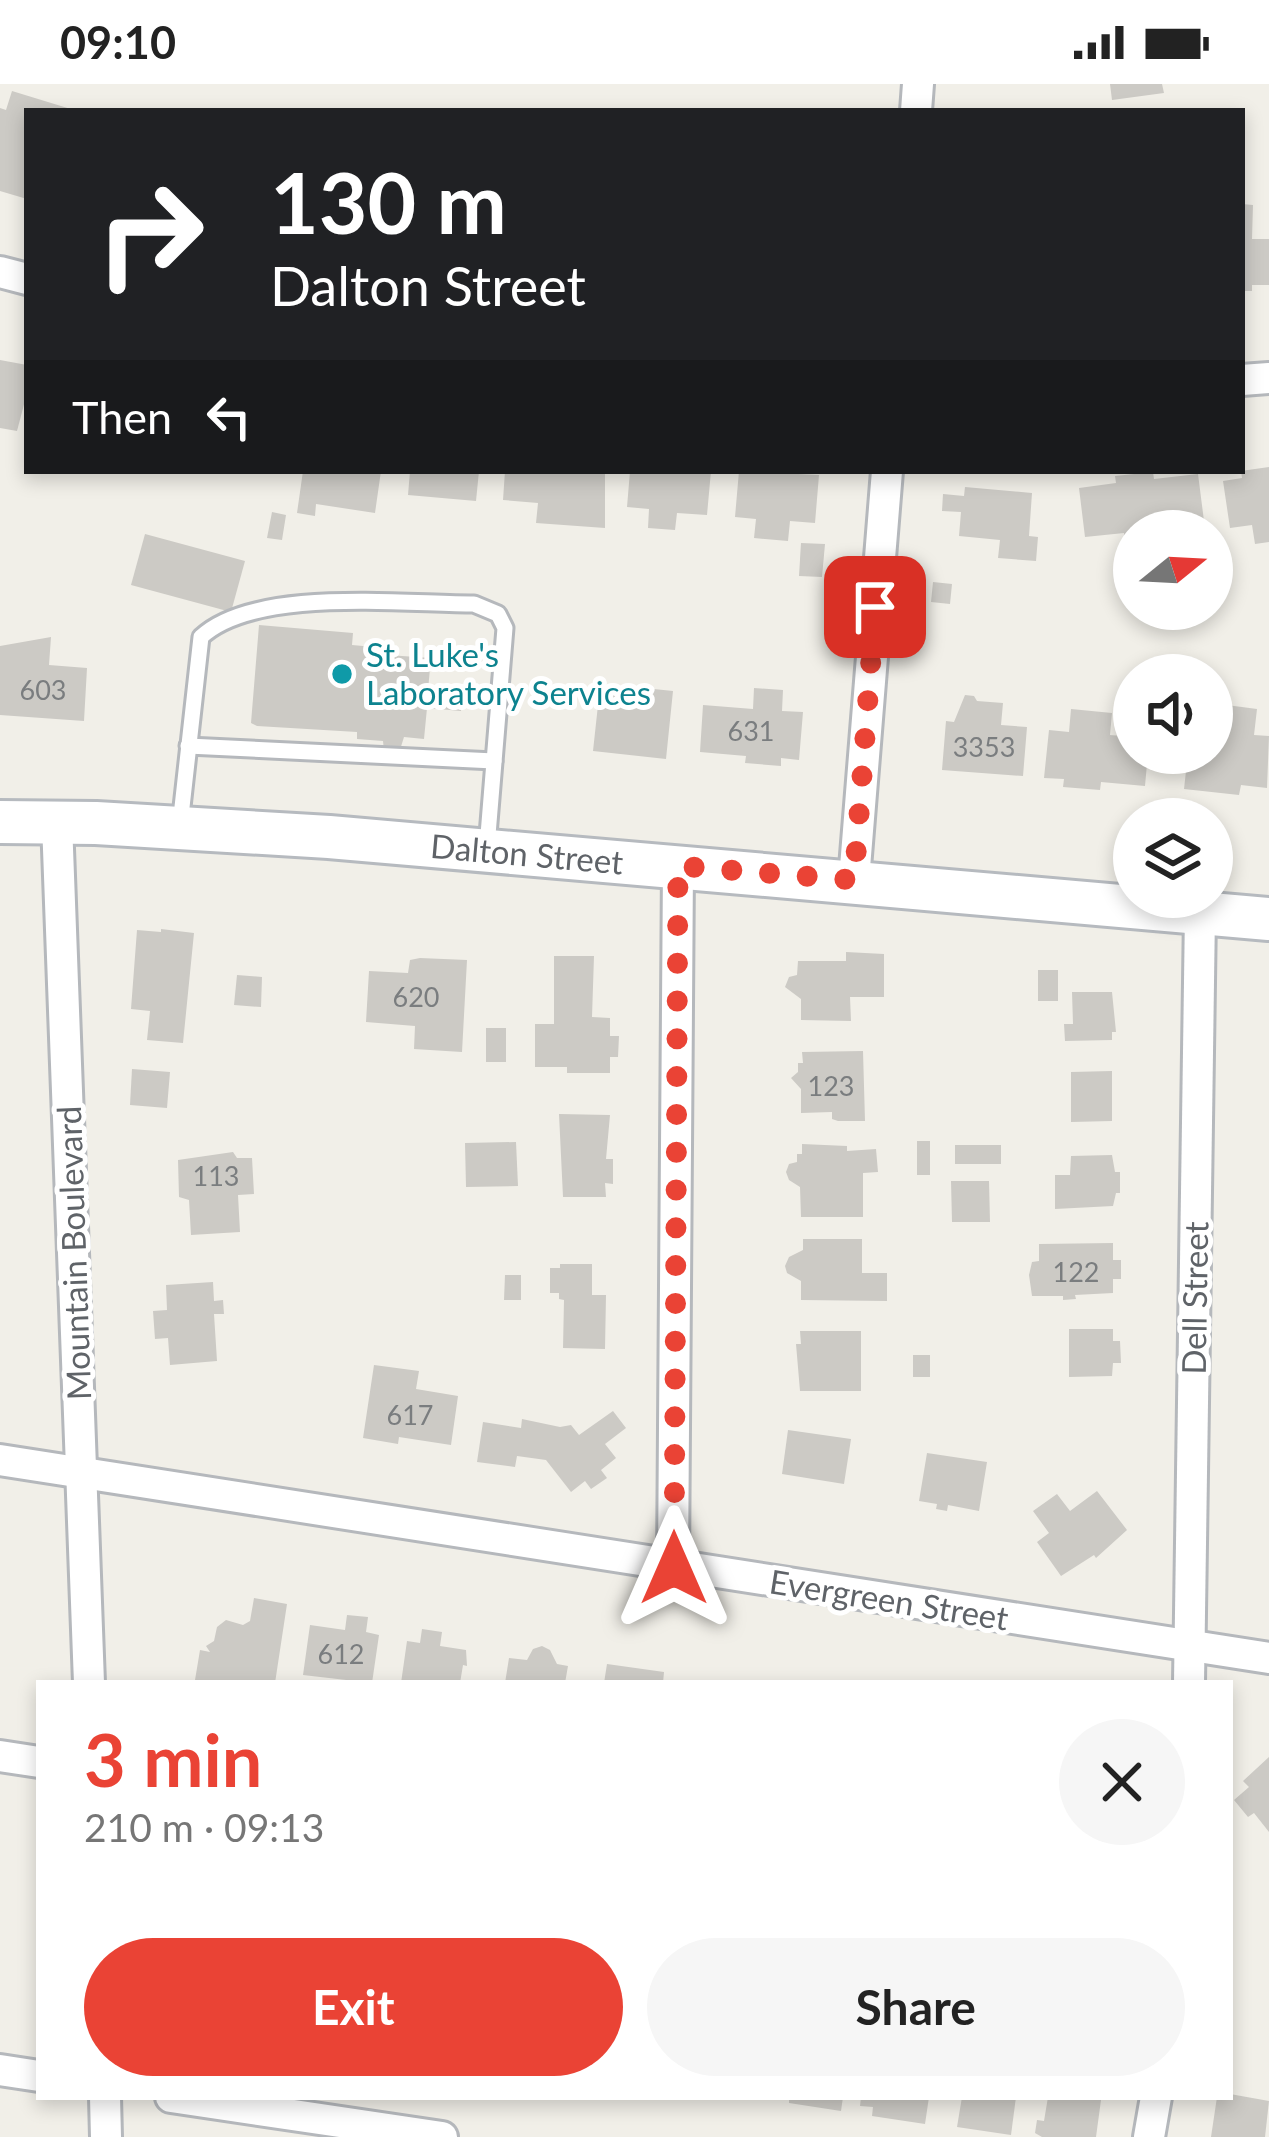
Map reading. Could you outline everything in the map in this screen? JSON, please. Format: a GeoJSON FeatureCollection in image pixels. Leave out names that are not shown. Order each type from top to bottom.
{"type":"FeatureCollection","features":[{"type":"Feature","properties":{"kind":"main road","name":"Dalton Street"},"geometry":{"type":"LineString","coordinates":[[0,821],[180,828],[487,850],[1113,904]]}},
{"type":"Feature","properties":{"kind":"main road","name":"Dalton Street"},"geometry":{"type":"LineString","coordinates":[[1233,915],[1269,919]]}},
{"type":"Feature","properties":{"kind":"street"},"geometry":{"type":"LineString","coordinates":[[854,880],[886,474]]}},
{"type":"Feature","properties":{"kind":"street","name":"Mountain Boulevard"},"geometry":{"type":"LineString","coordinates":[[57,822],[89,1680]]}},
{"type":"Feature","properties":{"kind":"street"},"geometry":{"type":"LineString","coordinates":[[674,1568],[678,866]]}},
{"type":"Feature","properties":{"kind":"street","name":"Dell Street"},"geometry":{"type":"LineString","coordinates":[[1189,1680],[1200,918]]}},
{"type":"Feature","properties":{"kind":"street","name":"Evergreen Street"},"geometry":{"type":"LineString","coordinates":[[0,1460],[1269,1658]]}},
{"type":"Feature","properties":{"kind":"street"},"geometry":{"type":"LineString","coordinates":[[0,1756],[36,1762]]}},
{"type":"Feature","properties":{"kind":"street"},"geometry":{"type":"LineString","coordinates":[[0,2070],[36,2076]]}},
{"type":"Feature","properties":{"kind":"street"},"geometry":{"type":"LineString","coordinates":[[105,2100],[106,2137]]}},
{"type":"Feature","properties":{"kind":"street"},"geometry":{"type":"LineString","coordinates":[[192,2100],[442,2137]]}},
{"type":"Feature","properties":{"kind":"street"},"geometry":{"type":"LineString","coordinates":[[1149,2137],[1155,2100]]}},
{"type":"Feature","properties":{"kind":"lane"},"geometry":{"type":"LineString","coordinates":[[180,828],[201,637],[214,625],[276,604],[474,604],[498,614],[505,628],[487,850]]}},
{"type":"Feature","properties":{"kind":"lane"},"geometry":{"type":"LineString","coordinates":[[188,746],[494,761]]}},
{"type":"Feature","properties":{"kind":"building"},"geometry":{"type":"Polygon","coordinates":[[[1110,84],[1162,84],[1164,93],[1112,100],[1110,84]]]}},
{"type":"Feature","properties":{"kind":"building"},"geometry":{"type":"Polygon","coordinates":[[[12,91],[67,108],[24,108],[24,198],[0,191],[0,108],[6,110],[12,91]]]}},
{"type":"Feature","properties":{"kind":"building"},"geometry":{"type":"Polygon","coordinates":[[[1245,204],[1253,205],[1252,239],[1269,239],[1269,285],[1252,285],[1252,291],[1245,291],[1245,204]]]}},
{"type":"Feature","properties":{"kind":"building"},"geometry":{"type":"Polygon","coordinates":[[[0,360],[24,364],[24,404],[17,431],[0,428],[0,360]]]}},
{"type":"Feature","properties":{"kind":"building"},"geometry":{"type":"Polygon","coordinates":[[[1269,467],[1269,542],[1255,544],[1252,525],[1233,528],[1233,510],[1227,510],[1223,481],[1269,467]]]}},
{"type":"Feature","properties":{"kind":"building"},"geometry":{"type":"Polygon","coordinates":[[[303,474],[381,474],[375,513],[316,504],[315,516],[297,513],[303,474]]]}},
{"type":"Feature","properties":{"kind":"building"},"geometry":{"type":"Polygon","coordinates":[[[410,474],[479,474],[476,501],[408,495],[410,474]]]}},
{"type":"Feature","properties":{"kind":"building"},"geometry":{"type":"Polygon","coordinates":[[[505,474],[605,474],[605,528],[536,523],[538,503],[503,500],[505,474]]]}},
{"type":"Feature","properties":{"kind":"building"},"geometry":{"type":"Polygon","coordinates":[[[630,474],[711,474],[707,515],[677,513],[675,530],[648,528],[649,509],[627,507],[630,474]]]}},
{"type":"Feature","properties":{"kind":"building"},"geometry":{"type":"Polygon","coordinates":[[[739,474],[819,475],[815,523],[790,521],[788,541],[754,538],[756,519],[735,517],[739,474]]]}},
{"type":"Feature","properties":{"kind":"building"},"geometry":{"type":"Polygon","coordinates":[[[1153,474],[1154,479],[1198,474],[1203,510],[1113,510],[1113,534],[1085,537],[1079,488],[1116,483],[1115,476],[1153,474]]]}},
{"type":"Feature","properties":{"kind":"building"},"geometry":{"type":"Polygon","coordinates":[[[965,487],[1032,493],[1029,536],[1038,537],[1036,561],[998,558],[1000,540],[959,536],[961,512],[942,511],[943,494],[964,496],[965,487]]]}},
{"type":"Feature","properties":{"kind":"building"},"geometry":{"type":"Polygon","coordinates":[[[272,512],[286,515],[282,540],[267,538],[272,512]]]}},
{"type":"Feature","properties":{"kind":"building"},"geometry":{"type":"Polygon","coordinates":[[[145,534],[245,561],[231,612],[131,585],[145,534]]]}},
{"type":"Feature","properties":{"kind":"building"},"geometry":{"type":"Polygon","coordinates":[[[801,543],[825,544],[822,577],[799,576],[801,543]]]}},
{"type":"Feature","properties":{"kind":"building"},"geometry":{"type":"Polygon","coordinates":[[[933,582],[952,584],[950,604],[931,602],[933,582]]]}},
{"type":"Feature","properties":{"kind":"building","name":"St. Luke's Laboratory Services"},"geometry":{"type":"Polygon","coordinates":[[[259,625],[353,633],[352,645],[374,647],[373,654],[431,658],[428,690],[462,694],[461,711],[427,708],[424,739],[404,737],[399,753],[384,751],[383,741],[357,739],[357,732],[257,726],[251,723],[259,625]]]}},
{"type":"Feature","properties":{"kind":"building"},"geometry":{"type":"Polygon","coordinates":[[[51,637],[49,665],[87,668],[84,721],[0,715],[0,646],[51,637]]]}},
{"type":"Feature","properties":{"kind":"building"},"geometry":{"type":"Polygon","coordinates":[[[625,686],[673,691],[666,759],[593,751],[598,705],[606,706],[608,692],[624,694],[625,686]]]}},
{"type":"Feature","properties":{"kind":"building"},"geometry":{"type":"Polygon","coordinates":[[[754,688],[783,690],[782,711],[803,712],[799,760],[781,758],[781,766],[745,763],[746,756],[700,752],[703,705],[753,709],[754,688]]]}},
{"type":"Feature","properties":{"kind":"building"},"geometry":{"type":"Polygon","coordinates":[[[965,695],[1003,703],[1001,725],[1027,727],[1023,776],[942,770],[946,721],[954,722],[965,695]]]}},
{"type":"Feature","properties":{"kind":"building"},"geometry":{"type":"Polygon","coordinates":[[[1233,706],[1257,709],[1254,735],[1269,736],[1267,788],[1241,785],[1239,795],[1184,789],[1186,774],[1233,774],[1233,706]]]}},
{"type":"Feature","properties":{"kind":"building"},"geometry":{"type":"Polygon","coordinates":[[[1071,709],[1112,713],[1113,774],[1146,774],[1145,786],[1101,782],[1100,790],[1063,787],[1064,779],[1044,778],[1049,730],[1069,732],[1071,709]]]}},
{"type":"Feature","properties":{"kind":"building"},"geometry":{"type":"Polygon","coordinates":[[[137,930],[194,933],[183,1043],[147,1040],[150,1011],[131,1009],[137,930]]]}},
{"type":"Feature","properties":{"kind":"building"},"geometry":{"type":"Polygon","coordinates":[[[846,952],[884,954],[884,997],[850,997],[851,1021],[801,1020],[801,999],[785,987],[789,977],[797,975],[798,961],[846,961],[846,952]]]}},
{"type":"Feature","properties":{"kind":"building"},"geometry":{"type":"Polygon","coordinates":[[[554,956],[594,956],[592,1017],[610,1018],[610,1036],[619,1036],[618,1057],[610,1057],[610,1073],[535,1067],[535,1024],[554,1024],[554,956]]]}},
{"type":"Feature","properties":{"kind":"building"},"geometry":{"type":"Polygon","coordinates":[[[410,960],[467,960],[462,1052],[414,1049],[415,1026],[366,1022],[369,971],[408,973],[410,960]]]}},
{"type":"Feature","properties":{"kind":"building"},"geometry":{"type":"Polygon","coordinates":[[[1038,970],[1058,970],[1058,1001],[1038,1001],[1038,970]]]}},
{"type":"Feature","properties":{"kind":"building"},"geometry":{"type":"Polygon","coordinates":[[[237,975],[262,977],[261,1007],[234,1005],[237,975]]]}},
{"type":"Feature","properties":{"kind":"building"},"geometry":{"type":"Polygon","coordinates":[[[1072,992],[1112,992],[1116,1032],[1112,1040],[1065,1041],[1064,1024],[1073,1024],[1072,992]]]}},
{"type":"Feature","properties":{"kind":"building"},"geometry":{"type":"Polygon","coordinates":[[[486,1028],[506,1028],[506,1062],[486,1062],[486,1028]]]}},
{"type":"Feature","properties":{"kind":"building"},"geometry":{"type":"Polygon","coordinates":[[[863,1051],[865,1121],[838,1121],[832,1119],[832,1112],[801,1113],[801,1089],[791,1078],[798,1072],[798,1063],[803,1063],[802,1052],[863,1051]]]}},
{"type":"Feature","properties":{"kind":"building"},"geometry":{"type":"Polygon","coordinates":[[[132,1069],[170,1072],[167,1108],[130,1105],[132,1069]]]}},
{"type":"Feature","properties":{"kind":"building"},"geometry":{"type":"Polygon","coordinates":[[[1112,1071],[1112,1121],[1071,1122],[1071,1072],[1112,1071]]]}},
{"type":"Feature","properties":{"kind":"building"},"geometry":{"type":"Polygon","coordinates":[[[559,1114],[610,1115],[606,1159],[613,1159],[613,1184],[605,1183],[606,1197],[563,1197],[559,1114]]]}},
{"type":"Feature","properties":{"kind":"building"},"geometry":{"type":"Polygon","coordinates":[[[917,1141],[930,1141],[930,1175],[917,1175],[917,1141]]]}},
{"type":"Feature","properties":{"kind":"building"},"geometry":{"type":"Polygon","coordinates":[[[516,1142],[518,1186],[466,1187],[465,1143],[516,1142]]]}},
{"type":"Feature","properties":{"kind":"building"},"geometry":{"type":"Polygon","coordinates":[[[802,1144],[847,1146],[847,1151],[876,1149],[878,1172],[863,1173],[863,1217],[801,1217],[800,1187],[786,1172],[789,1164],[797,1162],[797,1154],[802,1154],[802,1144]]]}},
{"type":"Feature","properties":{"kind":"building"},"geometry":{"type":"Polygon","coordinates":[[[955,1145],[1001,1145],[1001,1164],[955,1164],[955,1145]]]}},
{"type":"Feature","properties":{"kind":"building"},"geometry":{"type":"Polygon","coordinates":[[[233,1152],[237,1158],[252,1158],[254,1194],[238,1195],[240,1232],[191,1235],[189,1200],[179,1197],[178,1160],[233,1152]]]}},
{"type":"Feature","properties":{"kind":"building"},"geometry":{"type":"Polygon","coordinates":[[[1112,1155],[1115,1172],[1120,1172],[1120,1193],[1113,1206],[1055,1209],[1055,1175],[1070,1175],[1071,1156],[1112,1155]]]}},
{"type":"Feature","properties":{"kind":"building"},"geometry":{"type":"Polygon","coordinates":[[[951,1181],[989,1181],[990,1222],[952,1222],[951,1181]]]}},
{"type":"Feature","properties":{"kind":"building"},"geometry":{"type":"Polygon","coordinates":[[[803,1239],[862,1239],[862,1273],[887,1273],[887,1301],[801,1300],[801,1281],[787,1273],[785,1266],[789,1257],[803,1250],[803,1239]]]}},
{"type":"Feature","properties":{"kind":"building"},"geometry":{"type":"Polygon","coordinates":[[[1113,1243],[1113,1260],[1121,1260],[1121,1279],[1113,1279],[1113,1293],[1063,1300],[1063,1296],[1032,1296],[1029,1275],[1032,1262],[1039,1261],[1039,1244],[1113,1243]]]}},
{"type":"Feature","properties":{"kind":"building"},"geometry":{"type":"Polygon","coordinates":[[[560,1264],[592,1264],[592,1295],[606,1295],[605,1349],[563,1348],[564,1300],[559,1293],[550,1293],[550,1268],[560,1268],[560,1264]]]}},
{"type":"Feature","properties":{"kind":"building"},"geometry":{"type":"Polygon","coordinates":[[[505,1275],[521,1275],[521,1300],[504,1300],[505,1275]]]}},
{"type":"Feature","properties":{"kind":"building"},"geometry":{"type":"Polygon","coordinates":[[[213,1282],[214,1301],[223,1300],[224,1314],[214,1314],[217,1361],[170,1365],[168,1338],[155,1339],[153,1311],[167,1310],[166,1285],[213,1282]]]}},
{"type":"Feature","properties":{"kind":"building"},"geometry":{"type":"Polygon","coordinates":[[[1069,1329],[1113,1329],[1113,1341],[1120,1341],[1121,1363],[1113,1363],[1112,1376],[1069,1377],[1069,1329]]]}},
{"type":"Feature","properties":{"kind":"building"},"geometry":{"type":"Polygon","coordinates":[[[800,1331],[861,1331],[861,1391],[800,1391],[796,1344],[801,1344],[800,1331]]]}},
{"type":"Feature","properties":{"kind":"building"},"geometry":{"type":"Polygon","coordinates":[[[913,1355],[930,1355],[930,1377],[913,1377],[913,1355]]]}},
{"type":"Feature","properties":{"kind":"building"},"geometry":{"type":"Polygon","coordinates":[[[374,1365],[419,1371],[416,1389],[458,1396],[451,1445],[399,1437],[398,1444],[363,1438],[374,1365]]]}},
{"type":"Feature","properties":{"kind":"building"},"geometry":{"type":"Polygon","coordinates":[[[613,1411],[626,1428],[605,1444],[616,1458],[601,1470],[607,1478],[591,1489],[585,1481],[571,1492],[546,1460],[517,1456],[515,1467],[477,1462],[483,1422],[521,1428],[522,1419],[571,1425],[579,1435],[613,1411]]]}},
{"type":"Feature","properties":{"kind":"building"},"geometry":{"type":"Polygon","coordinates":[[[788,1430],[851,1439],[844,1484],[782,1474],[788,1430]]]}},
{"type":"Feature","properties":{"kind":"building"},"geometry":{"type":"Polygon","coordinates":[[[927,1453],[987,1462],[979,1511],[948,1505],[947,1511],[919,1501],[927,1453]]]}},
{"type":"Feature","properties":{"kind":"building"},"geometry":{"type":"Polygon","coordinates":[[[1097,1491],[1127,1530],[1096,1558],[1061,1576],[1037,1542],[1049,1533],[1033,1511],[1057,1494],[1070,1511],[1097,1491]]]}},
{"type":"Feature","properties":{"kind":"building"},"geometry":{"type":"Polygon","coordinates":[[[254,1598],[287,1604],[275,1680],[195,1680],[200,1650],[210,1652],[206,1646],[214,1641],[217,1627],[226,1620],[243,1625],[250,1621],[254,1598]]]}},
{"type":"Feature","properties":{"kind":"building"},"geometry":{"type":"Polygon","coordinates":[[[347,1615],[368,1617],[366,1632],[379,1635],[372,1680],[303,1675],[310,1625],[345,1630],[347,1615]]]}},
{"type":"Feature","properties":{"kind":"building"},"geometry":{"type":"Polygon","coordinates":[[[422,1629],[442,1632],[440,1646],[466,1650],[467,1666],[463,1665],[460,1680],[401,1680],[407,1641],[420,1643],[422,1629]]]}},
{"type":"Feature","properties":{"kind":"building"},"geometry":{"type":"Polygon","coordinates":[[[542,1646],[557,1664],[568,1666],[566,1680],[505,1680],[509,1658],[527,1660],[533,1649],[542,1646]]]}},
{"type":"Feature","properties":{"kind":"building"},"geometry":{"type":"Polygon","coordinates":[[[607,1664],[664,1672],[663,1680],[604,1680],[607,1664]]]}},
{"type":"Feature","properties":{"kind":"building"},"geometry":{"type":"Polygon","coordinates":[[[1269,1757],[1269,1832],[1254,1813],[1248,1817],[1234,1800],[1249,1787],[1243,1781],[1269,1757]]]}},
{"type":"Feature","properties":{"kind":"building"},"geometry":{"type":"Polygon","coordinates":[[[1233,2095],[1269,2101],[1265,2137],[1211,2137],[1217,2100],[1233,2100],[1233,2095]]]}},
{"type":"Feature","properties":{"kind":"building"},"geometry":{"type":"Polygon","coordinates":[[[789,2100],[843,2100],[841,2111],[789,2100]]]}},
{"type":"Feature","properties":{"kind":"building"},"geometry":{"type":"Polygon","coordinates":[[[861,2100],[929,2100],[925,2124],[872,2116],[873,2107],[860,2106],[861,2100]]]}},
{"type":"Feature","properties":{"kind":"building"},"geometry":{"type":"Polygon","coordinates":[[[962,2100],[1016,2100],[1011,2135],[957,2127],[962,2100]]]}},
{"type":"Feature","properties":{"kind":"building"},"geometry":{"type":"Polygon","coordinates":[[[1048,2100],[1101,2100],[1096,2137],[1042,2137],[1035,2133],[1037,2120],[1044,2121],[1048,2100]]]}},
{"type":"Feature","properties":{"kind":"place","name":"St. Luke's Laboratory Services"},"geometry":{"type":"Point","coordinates":[342,674]}},
{"type":"Feature","properties":{"kind":"route"},"geometry":{"type":"LineString","coordinates":[[674,1568],[678,866],[854,880],[875,607]]}}]}
